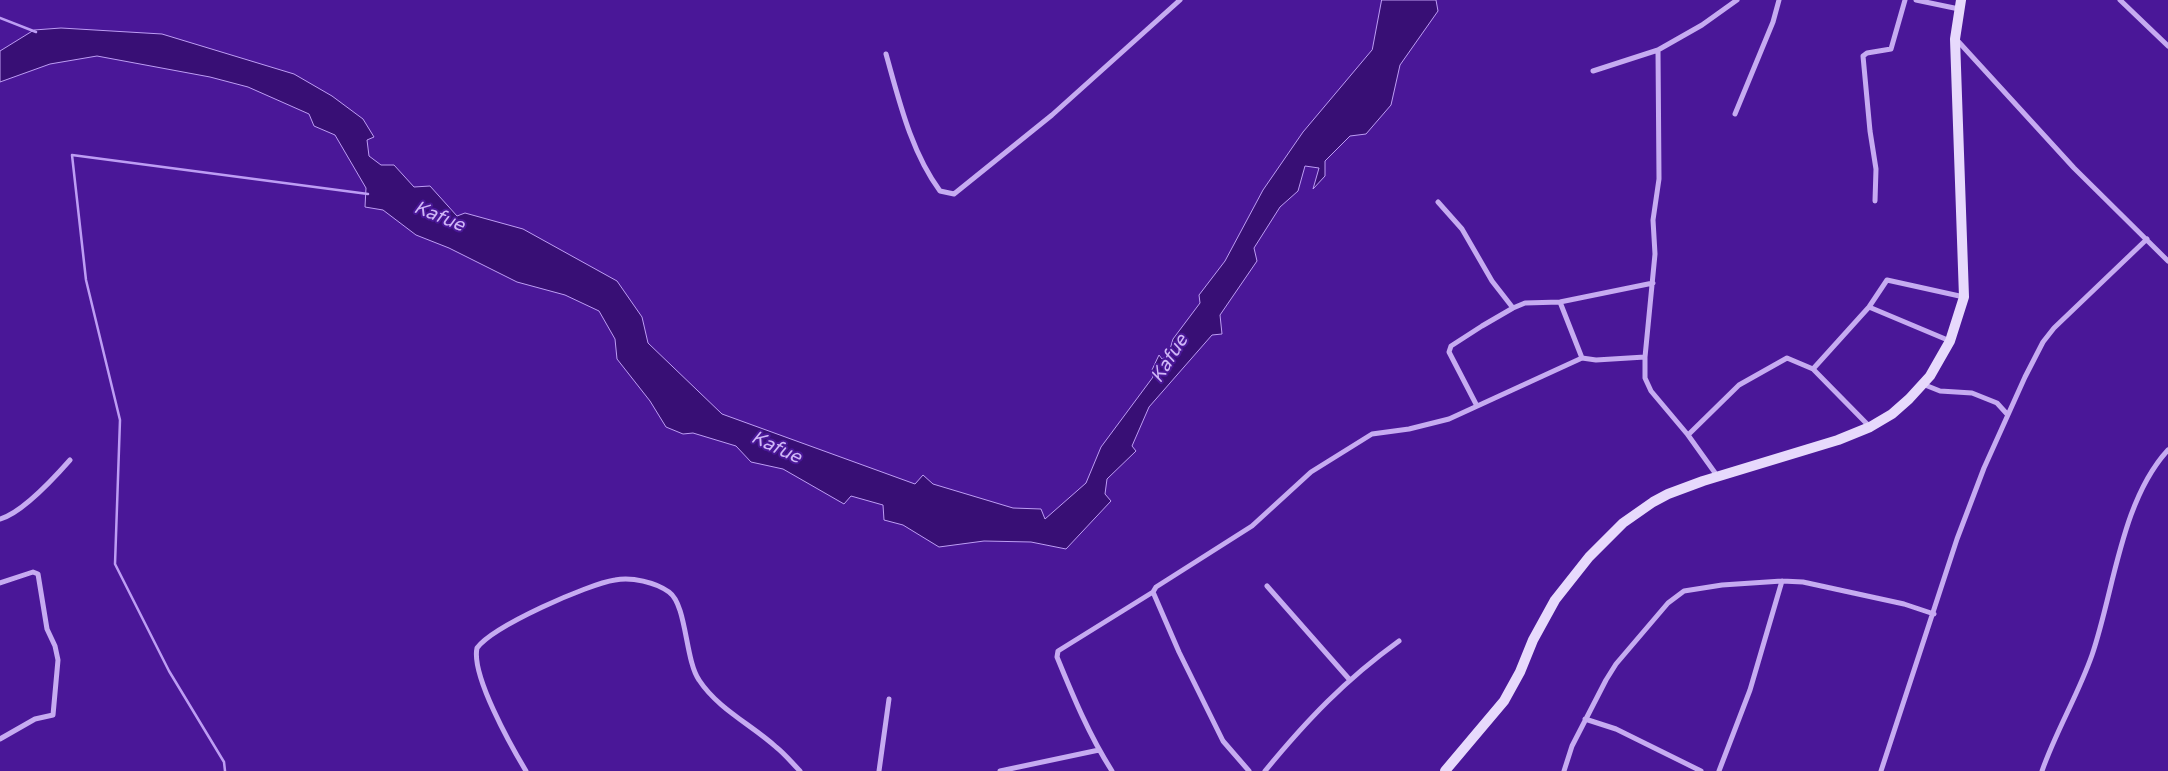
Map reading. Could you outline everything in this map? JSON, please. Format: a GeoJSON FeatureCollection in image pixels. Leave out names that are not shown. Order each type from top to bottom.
{"type":"FeatureCollection","features":[{"type":"Feature","properties":{"kind":"street"},"geometry":{"type":"LineString","coordinates":[[886,54],[906,122],[930,179],[940,192],[954,194],[1052,115],[1180,0]]}},
{"type":"Feature","properties":{"kind":"street"},"geometry":{"type":"LineString","coordinates":[[1593,71],[1658,50],[1702,25],[1737,0]]}},
{"type":"Feature","properties":{"kind":"street"},"geometry":{"type":"LineString","coordinates":[[1735,114],[1773,22],[1780,0]]}},
{"type":"Feature","properties":{"kind":"street"},"geometry":{"type":"LineString","coordinates":[[1875,201],[1876,169],[1863,56],[1867,52],[1891,49],[1905,0]]}},
{"type":"Feature","properties":{"kind":"street"},"geometry":{"type":"LineString","coordinates":[[1445,771],[1504,701],[1520,672],[1547,612],[1589,557],[1623,524],[1653,502],[1686,487],[1821,445],[1870,427],[1892,414],[1922,386],[1950,341],[1964,297],[1955,39],[1960,5],[1916,0]]}},
{"type":"Feature","properties":{"kind":"street"},"geometry":{"type":"LineString","coordinates":[[2120,0],[2168,46]]}},
{"type":"Feature","properties":{"kind":"street"},"geometry":{"type":"LineString","coordinates":[[1955,39],[2074,168],[2168,261]]}},
{"type":"Feature","properties":{"kind":"street"},"geometry":{"type":"LineString","coordinates":[[1658,50],[1659,162],[1653,220],[1655,254],[1645,357],[1645,378],[1651,391],[1688,435],[1718,477]]}},
{"type":"Feature","properties":{"kind":"street"},"geometry":{"type":"LineString","coordinates":[[1438,202],[1462,229],[1492,281],[1513,308]]}},
{"type":"Feature","properties":{"kind":"street"},"geometry":{"type":"LineString","coordinates":[[1881,771],[1957,539],[2007,414],[2043,342],[2054,328],[2147,239]]}},
{"type":"Feature","properties":{"kind":"street"},"geometry":{"type":"LineString","coordinates":[[1813,369],[1869,307],[1885,281],[1888,280],[1964,297]]}},
{"type":"Feature","properties":{"kind":"street"},"geometry":{"type":"LineString","coordinates":[[1477,406],[1449,352],[1449,348],[1513,308],[1536,302],[1560,302],[1653,283]]}},
{"type":"Feature","properties":{"kind":"street"},"geometry":{"type":"LineString","coordinates":[[1560,302],[1582,358]]}},
{"type":"Feature","properties":{"kind":"street"},"geometry":{"type":"LineString","coordinates":[[1869,307],[1950,341]]}},
{"type":"Feature","properties":{"kind":"street"},"geometry":{"type":"LineString","coordinates":[[1112,771],[1099,750],[1056,654],[1058,651],[1153,592],[1156,587],[1252,526],[1312,472],[1372,434],[1409,429],[1440,422],[1582,358],[1596,360],[1645,357]]}},
{"type":"Feature","properties":{"kind":"street"},"geometry":{"type":"LineString","coordinates":[[1688,435],[1739,385],[1782,360],[1790,358],[1813,369],[1870,427]]}},
{"type":"Feature","properties":{"kind":"street"},"geometry":{"type":"LineString","coordinates":[[1922,386],[1925,385],[1940,392],[1972,393],[1997,403],[2007,414]]}},
{"type":"Feature","properties":{"kind":"street"},"geometry":{"type":"LineString","coordinates":[[2042,771],[2055,736],[2092,656],[2132,513],[2149,478],[2168,450]]}},
{"type":"Feature","properties":{"kind":"street"},"geometry":{"type":"LineString","coordinates":[[0,519],[12,513],[41,490],[70,460]]}},
{"type":"Feature","properties":{"kind":"street"},"geometry":{"type":"LineString","coordinates":[[0,583],[33,572],[38,574],[48,629],[56,646],[58,660],[53,715],[35,719],[0,739]]}},
{"type":"Feature","properties":{"kind":"street"},"geometry":{"type":"LineString","coordinates":[[526,771],[509,743],[482,681],[477,661],[477,648],[489,637],[517,620],[597,584],[617,579],[646,582],[672,594],[678,606],[691,661],[699,681],[714,697],[777,747],[800,771]]}},
{"type":"Feature","properties":{"kind":"street"},"geometry":{"type":"LineString","coordinates":[[1564,771],[1572,746],[1585,719],[1606,680],[1626,650],[1668,602],[1684,591],[1722,585],[1782,581],[1822,585],[1904,604],[1934,614]]}},
{"type":"Feature","properties":{"kind":"street"},"geometry":{"type":"LineString","coordinates":[[1719,771],[1750,690],[1782,581]]}},
{"type":"Feature","properties":{"kind":"street"},"geometry":{"type":"LineString","coordinates":[[1267,586],[1349,679]]}},
{"type":"Feature","properties":{"kind":"street"},"geometry":{"type":"LineString","coordinates":[[1153,592],[1179,652],[1223,741],[1249,771]]}},
{"type":"Feature","properties":{"kind":"street"},"geometry":{"type":"LineString","coordinates":[[1265,771],[1302,726],[1349,679],[1398,641]]}},
{"type":"Feature","properties":{"kind":"street"},"geometry":{"type":"LineString","coordinates":[[879,771],[889,699]]}},
{"type":"Feature","properties":{"kind":"street"},"geometry":{"type":"LineString","coordinates":[[1585,719],[1616,729],[1701,771]]}},
{"type":"Feature","properties":{"kind":"street"},"geometry":{"type":"LineString","coordinates":[[1000,771],[1099,750]]}},
{"type":"Feature","properties":{"kind":"water","name":"Kafue"},"geometry":{"type":"Polygon","coordinates":[[[1382,0],[1436,0],[1438,11],[1400,65],[1391,105],[1366,134],[1350,136],[1325,161],[1325,176],[1313,189],[1319,168],[1305,166],[1298,191],[1280,207],[1254,248],[1257,261],[1220,315],[1222,334],[1212,335],[1149,407],[1132,446],[1136,451],[1107,479],[1105,494],[1111,501],[1066,549],[1031,542],[984,541],[939,547],[903,525],[884,520],[883,505],[851,496],[844,504],[783,469],[751,462],[736,446],[693,433],[683,434],[666,427],[650,401],[617,359],[615,339],[599,311],[565,295],[517,282],[449,248],[416,235],[383,210],[365,207],[366,188],[335,135],[314,126],[309,114],[248,87],[210,77],[97,56],[50,64],[0,82],[0,51],[34,30],[61,28],[162,34],[294,74],[332,96],[363,119],[374,137],[367,140],[369,156],[381,165],[394,165],[414,187],[430,186],[457,216],[465,213],[523,229],[617,281],[642,317],[648,343],[722,414],[915,484],[923,475],[933,484],[1013,508],[1041,509],[1045,519],[1086,483],[1101,447],[1153,377],[1151,372],[1159,355],[1162,359],[1168,356],[1173,339],[1200,303],[1199,295],[1225,261],[1263,190],[1303,132],[1372,50],[1382,0]]]}},
{"type":"Feature","properties":{"kind":"waterway"},"geometry":{"type":"LineString","coordinates":[[0,18],[36,32]]}},
{"type":"Feature","properties":{"kind":"waterway"},"geometry":{"type":"LineString","coordinates":[[225,771],[224,762],[169,671],[115,564],[120,420],[86,280],[72,155],[368,194]]}}]}
